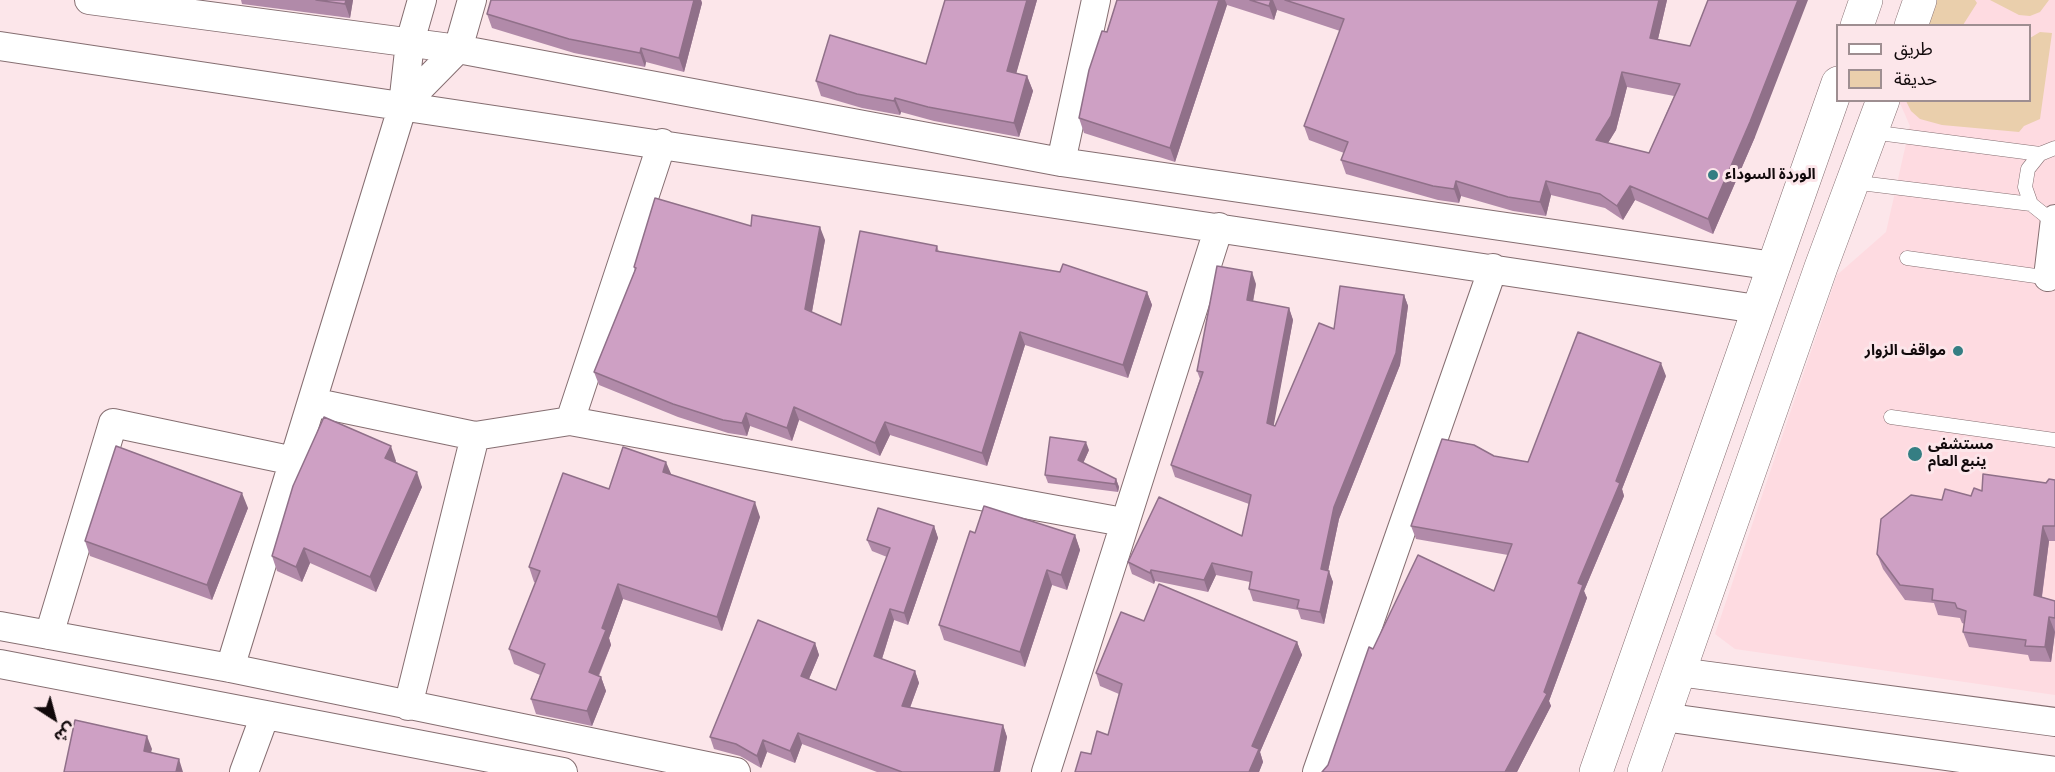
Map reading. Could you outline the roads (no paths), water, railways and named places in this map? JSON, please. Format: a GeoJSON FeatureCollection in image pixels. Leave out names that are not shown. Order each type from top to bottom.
{"type":"FeatureCollection","features":[{"type":"Feature","properties":{"kind":"main road"},"geometry":{"type":"LineString","coordinates":[[1858,24],[1866,0]]}},
{"type":"Feature","properties":{"kind":"main road"},"geometry":{"type":"LineString","coordinates":[[1912,24],[1920,0]]}},
{"type":"Feature","properties":{"kind":"main road"},"geometry":{"type":"LineString","coordinates":[[1596,772],[1836,89]]}},
{"type":"Feature","properties":{"kind":"main road"},"geometry":{"type":"LineString","coordinates":[[1644,772],[1882,102]]}},
{"type":"Feature","properties":{"kind":"street"},"geometry":{"type":"LineString","coordinates":[[89,0],[458,49],[1061,162],[1774,266]]}},
{"type":"Feature","properties":{"kind":"street"},"geometry":{"type":"LineString","coordinates":[[230,668],[403,105],[410,42],[422,0]]}},
{"type":"Feature","properties":{"kind":"street"},"geometry":{"type":"LineString","coordinates":[[403,105],[458,49],[472,0]]}},
{"type":"Feature","properties":{"kind":"street"},"geometry":{"type":"LineString","coordinates":[[1061,162],[1096,0]]}},
{"type":"Feature","properties":{"kind":"street"},"geometry":{"type":"LineString","coordinates":[[0,46],[662,143],[1757,309]]}},
{"type":"Feature","properties":{"kind":"street"},"geometry":{"type":"LineString","coordinates":[[570,421],[662,143]]}},
{"type":"Feature","properties":{"kind":"street"},"geometry":{"type":"LineString","coordinates":[[2047,214],[2052,278]]}},
{"type":"Feature","properties":{"kind":"street"},"geometry":{"type":"LineString","coordinates":[[1046,772],[1123,522],[1219,227]]}},
{"type":"Feature","properties":{"kind":"street"},"geometry":{"type":"LineString","coordinates":[[1317,772],[1493,268]]}},
{"type":"Feature","properties":{"kind":"street"},"geometry":{"type":"LineString","coordinates":[[312,402],[475,436],[570,421],[1123,522]]}},
{"type":"Feature","properties":{"kind":"street"},"geometry":{"type":"LineString","coordinates":[[49,635],[113,423],[294,461]]}},
{"type":"Feature","properties":{"kind":"street"},"geometry":{"type":"LineString","coordinates":[[408,706],[475,436]]}},
{"type":"Feature","properties":{"kind":"street"},"geometry":{"type":"LineString","coordinates":[[0,626],[230,668],[736,772]]}},
{"type":"Feature","properties":{"kind":"street"},"geometry":{"type":"LineString","coordinates":[[0,664],[563,772]]}},
{"type":"Feature","properties":{"kind":"street"},"geometry":{"type":"LineString","coordinates":[[1679,672],[2055,722]]}},
{"type":"Feature","properties":{"kind":"street"},"geometry":{"type":"LineString","coordinates":[[244,772],[265,715]]}},
{"type":"Feature","properties":{"kind":"street"},"geometry":{"type":"LineString","coordinates":[[1663,717],[2055,771]]}},
{"type":"Feature","properties":{"kind":"lane"},"geometry":{"type":"LineString","coordinates":[[1871,132],[2040,154],[2055,148]]}},
{"type":"Feature","properties":{"kind":"lane"},"geometry":{"type":"LineString","coordinates":[[2040,154],[2028,169],[2025,187],[2047,214]]}},
{"type":"Feature","properties":{"kind":"lane"},"geometry":{"type":"LineString","coordinates":[[1852,182],[2047,214]]}},
{"type":"Feature","properties":{"kind":"lane"},"geometry":{"type":"LineString","coordinates":[[1907,258],[2052,278]]}},
{"type":"Feature","properties":{"kind":"lane"},"geometry":{"type":"LineString","coordinates":[[1891,417],[2055,440]]}},
{"type":"Feature","properties":{"kind":"place","name":"الوردة السوداء"},"geometry":{"type":"Point","coordinates":[1713,175]}},
{"type":"Feature","properties":{"kind":"place","name":"مواقف الزوار"},"geometry":{"type":"Point","coordinates":[1958,351]}},
{"type":"Feature","properties":{"kind":"place","name":"مستشفى ينبع العام"},"geometry":{"type":"Point","coordinates":[1915,454]}}]}
